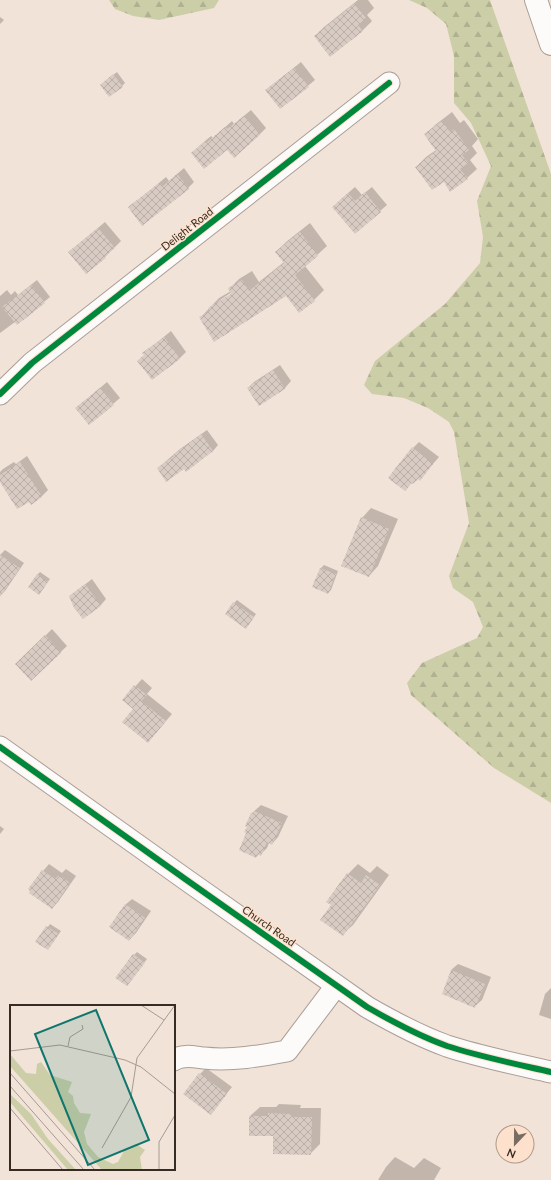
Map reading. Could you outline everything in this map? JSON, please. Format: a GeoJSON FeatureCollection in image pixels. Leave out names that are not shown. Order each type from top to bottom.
{"type":"FeatureCollection","features":[{"type":"Feature","properties":{"kind":"highway"},"geometry":{"type":"LineString","coordinates":[[536,0],[551,44]]}},
{"type":"Feature","properties":{"kind":"street","name":"Delight Road"},"geometry":{"type":"LineString","coordinates":[[0,394],[32,363],[389,83]]}},
{"type":"Feature","properties":{"kind":"street","name":"Church Road"},"geometry":{"type":"LineString","coordinates":[[0,747],[367,1007],[393,1022],[447,1046],[551,1072]]}},
{"type":"Feature","properties":{"kind":"street"},"geometry":{"type":"LineString","coordinates":[[175,1059],[180,1056],[220,1060],[287,1051],[336,986]]}},
{"type":"Feature","properties":{"kind":"green space"},"geometry":{"type":"Polygon","coordinates":[[[109,0],[219,0],[214,8],[159,20],[133,16],[115,9],[109,0]]]}},
{"type":"Feature","properties":{"kind":"green space"},"geometry":{"type":"Polygon","coordinates":[[[409,0],[490,0],[551,174],[551,803],[494,768],[411,695],[407,683],[422,663],[477,638],[483,627],[473,602],[453,588],[449,576],[469,523],[454,432],[449,422],[428,408],[404,398],[372,394],[364,385],[375,361],[445,304],[480,263],[483,237],[477,201],[491,166],[471,123],[454,103],[454,56],[446,24],[427,8],[409,0]]]}},
{"type":"Feature","properties":{"kind":"building"},"geometry":{"type":"Polygon","coordinates":[[[354,4],[366,18],[358,25],[363,31],[330,57],[314,36],[354,4]]]}},
{"type":"Feature","properties":{"kind":"building"},"geometry":{"type":"Polygon","coordinates":[[[294,68],[309,87],[280,109],[265,90],[294,68]]]}},
{"type":"Feature","properties":{"kind":"building"},"geometry":{"type":"Polygon","coordinates":[[[113,74],[123,87],[109,97],[100,85],[113,74]]]}},
{"type":"Feature","properties":{"kind":"building"},"geometry":{"type":"Polygon","coordinates":[[[244,116],[260,135],[234,158],[227,150],[204,169],[191,153],[225,127],[227,129],[244,116]]]}},
{"type":"Feature","properties":{"kind":"building"},"geometry":{"type":"Polygon","coordinates":[[[442,121],[450,132],[454,129],[469,150],[462,155],[468,163],[460,169],[468,179],[450,192],[444,182],[432,190],[415,167],[436,151],[424,134],[442,121]]]}},
{"type":"Feature","properties":{"kind":"building"},"geometry":{"type":"Polygon","coordinates":[[[177,174],[189,189],[142,226],[128,207],[159,183],[162,187],[177,174]]]}},
{"type":"Feature","properties":{"kind":"building"},"geometry":{"type":"Polygon","coordinates":[[[365,192],[381,212],[355,234],[332,207],[348,193],[355,201],[365,192]]]}},
{"type":"Feature","properties":{"kind":"building"},"geometry":{"type":"Polygon","coordinates":[[[98,228],[115,248],[104,257],[106,258],[86,274],[68,252],[98,228]]]}},
{"type":"Feature","properties":{"kind":"building"},"geometry":{"type":"Polygon","coordinates":[[[300,232],[318,256],[295,275],[315,301],[299,313],[286,296],[214,342],[199,317],[210,311],[208,308],[231,294],[228,288],[242,280],[249,291],[284,263],[275,252],[300,232]]]}},
{"type":"Feature","properties":{"kind":"building"},"geometry":{"type":"Polygon","coordinates":[[[31,285],[45,303],[17,325],[2,307],[31,285]]]}},
{"type":"Feature","properties":{"kind":"building"},"geometry":{"type":"Polygon","coordinates":[[[164,337],[180,359],[152,380],[137,361],[144,355],[142,353],[164,337]]]}},
{"type":"Feature","properties":{"kind":"building"},"geometry":{"type":"Polygon","coordinates":[[[273,370],[285,389],[259,406],[247,388],[273,370]]]}},
{"type":"Feature","properties":{"kind":"building"},"geometry":{"type":"Polygon","coordinates":[[[100,388],[114,405],[89,425],[75,408],[100,388]]]}},
{"type":"Feature","properties":{"kind":"building"},"geometry":{"type":"Polygon","coordinates":[[[201,434],[213,451],[186,472],[184,469],[166,482],[157,468],[201,434]]]}},
{"type":"Feature","properties":{"kind":"building"},"geometry":{"type":"Polygon","coordinates":[[[412,447],[433,464],[420,481],[418,479],[413,484],[412,483],[405,491],[388,478],[412,447]]]}},
{"type":"Feature","properties":{"kind":"building"},"geometry":{"type":"Polygon","coordinates":[[[20,462],[42,497],[31,505],[29,502],[17,509],[0,482],[0,475],[20,462]]]}},
{"type":"Feature","properties":{"kind":"building"},"geometry":{"type":"Polygon","coordinates":[[[361,517],[389,529],[369,577],[341,566],[361,517]]]}},
{"type":"Feature","properties":{"kind":"building"},"geometry":{"type":"Polygon","coordinates":[[[0,555],[20,568],[0,597],[0,555]]]}},
{"type":"Feature","properties":{"kind":"building"},"geometry":{"type":"Polygon","coordinates":[[[320,568],[336,574],[328,594],[312,587],[320,568]]]}},
{"type":"Feature","properties":{"kind":"building"},"geometry":{"type":"Polygon","coordinates":[[[37,574],[48,582],[39,595],[28,587],[37,574]]]}},
{"type":"Feature","properties":{"kind":"building"},"geometry":{"type":"Polygon","coordinates":[[[85,584],[101,606],[83,619],[74,608],[69,596],[85,584]]]}},
{"type":"Feature","properties":{"kind":"building"},"geometry":{"type":"Polygon","coordinates":[[[233,602],[254,617],[246,629],[225,614],[233,602]]]}},
{"type":"Feature","properties":{"kind":"building"},"geometry":{"type":"Polygon","coordinates":[[[45,635],[61,653],[31,681],[15,664],[45,635]]]}},
{"type":"Feature","properties":{"kind":"building"},"geometry":{"type":"Polygon","coordinates":[[[134,685],[147,695],[141,701],[166,721],[148,743],[122,722],[133,709],[122,700],[134,685]]]}},
{"type":"Feature","properties":{"kind":"building"},"geometry":{"type":"Polygon","coordinates":[[[254,811],[282,823],[272,845],[267,842],[261,856],[257,854],[256,858],[239,850],[246,833],[244,832],[247,827],[245,826],[251,813],[253,814],[254,811]]]}},
{"type":"Feature","properties":{"kind":"building"},"geometry":{"type":"Polygon","coordinates":[[[42,870],[55,879],[59,875],[70,883],[52,909],[29,893],[30,891],[28,889],[42,870]]]}},
{"type":"Feature","properties":{"kind":"building"},"geometry":{"type":"Polygon","coordinates":[[[347,873],[361,883],[366,875],[380,885],[343,936],[320,920],[331,905],[326,902],[347,873]]]}},
{"type":"Feature","properties":{"kind":"building"},"geometry":{"type":"Polygon","coordinates":[[[125,904],[145,918],[129,941],[109,927],[125,904]]]}},
{"type":"Feature","properties":{"kind":"building"},"geometry":{"type":"Polygon","coordinates":[[[46,926],[59,934],[48,950],[35,942],[46,926]]]}},
{"type":"Feature","properties":{"kind":"building"},"geometry":{"type":"Polygon","coordinates":[[[133,954],[145,963],[127,986],[115,978],[133,954]]]}},
{"type":"Feature","properties":{"kind":"building"},"geometry":{"type":"Polygon","coordinates":[[[451,970],[485,984],[475,1008],[442,994],[451,970]]]}},
{"type":"Feature","properties":{"kind":"building"},"geometry":{"type":"Polygon","coordinates":[[[199,1073],[227,1094],[211,1115],[183,1094],[199,1073]]]}},
{"type":"Feature","properties":{"kind":"building"},"geometry":{"type":"Polygon","coordinates":[[[268,1113],[291,1114],[291,1117],[312,1117],[311,1155],[273,1154],[273,1136],[249,1136],[249,1116],[268,1116],[268,1113]]]}},
{"type":"Feature","properties":{"kind":"cycle path"},"geometry":{"type":"LineString","coordinates":[[0,394],[32,363],[389,83]]}},
{"type":"Feature","properties":{"kind":"cycle path"},"geometry":{"type":"LineString","coordinates":[[0,747],[367,1007],[426,1038],[447,1046],[486,1057],[551,1072]]}}]}
